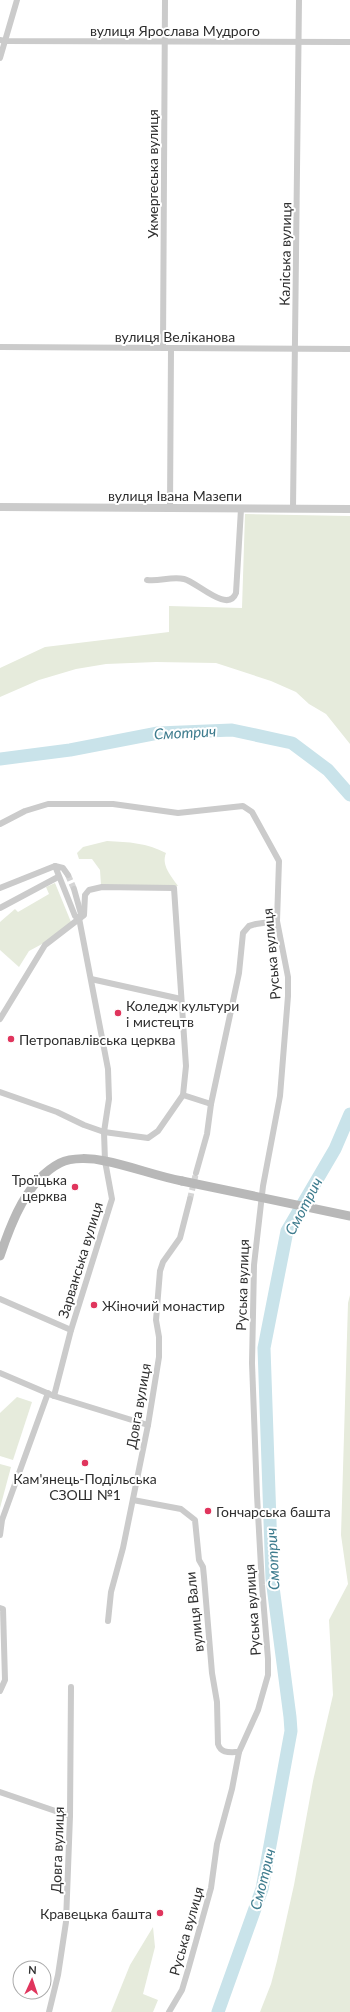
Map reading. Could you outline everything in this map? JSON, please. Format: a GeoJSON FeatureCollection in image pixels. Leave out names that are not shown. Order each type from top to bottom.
{"type":"FeatureCollection","features":[{"type":"Feature","properties":{"kind":"main road"},"geometry":{"type":"LineString","coordinates":[[0,1256],[25,1199],[41,1176],[60,1162],[81,1159],[105,1161],[182,1181],[350,1216]]}},
{"type":"Feature","properties":{"kind":"street"},"geometry":{"type":"LineString","coordinates":[[0,58],[2,40],[17,0]]}},
{"type":"Feature","properties":{"kind":"street","name":"Укмергеська вулиця"},"geometry":{"type":"LineString","coordinates":[[163,348],[165,0]]}},
{"type":"Feature","properties":{"kind":"street","name":"Каліська вулиця"},"geometry":{"type":"LineString","coordinates":[[293,509],[299,0]]}},
{"type":"Feature","properties":{"kind":"street","name":"вулиця Ярослава Мудрого"},"geometry":{"type":"LineString","coordinates":[[2,40],[350,42]]}},
{"type":"Feature","properties":{"kind":"street","name":"вулиця Веліканова"},"geometry":{"type":"LineString","coordinates":[[0,347],[350,349]]}},
{"type":"Feature","properties":{"kind":"street"},"geometry":{"type":"LineString","coordinates":[[170,508],[171,348]]}},
{"type":"Feature","properties":{"kind":"street","name":"вулиця Івана Мазепи"},"geometry":{"type":"LineString","coordinates":[[0,507],[350,509]]}},
{"type":"Feature","properties":{"kind":"street"},"geometry":{"type":"LineString","coordinates":[[147,580],[154,581],[171,578],[184,579],[198,584],[220,599],[228,600],[233,598],[236,592],[241,509]]}},
{"type":"Feature","properties":{"kind":"street","name":"Руська вулиця"},"geometry":{"type":"LineString","coordinates":[[0,824],[25,811],[48,804],[113,804],[178,814],[243,806],[252,812],[279,860],[277,921],[286,962],[288,996],[280,1096],[263,1186],[256,1234],[252,1363],[257,1495],[268,1675],[258,1710],[239,1752],[232,1789],[217,1844],[208,1903],[182,1990],[169,2012]]}},
{"type":"Feature","properties":{"kind":"street"},"geometry":{"type":"LineString","coordinates":[[0,888],[55,866],[63,868],[68,875]]}},
{"type":"Feature","properties":{"kind":"street"},"geometry":{"type":"LineString","coordinates":[[55,866],[58,877],[75,916],[79,918]]}},
{"type":"Feature","properties":{"kind":"street"},"geometry":{"type":"LineString","coordinates":[[0,908],[58,877]]}},
{"type":"Feature","properties":{"kind":"street"},"geometry":{"type":"LineString","coordinates":[[0,1018],[45,945],[85,912],[85,896],[89,890],[102,887],[174,888],[186,1066],[183,1095],[154,1136],[148,1138],[104,1132],[84,1125],[57,1112],[0,1092]]}},
{"type":"Feature","properties":{"kind":"street","name":"Зарванська вулиця"},"geometry":{"type":"LineString","coordinates":[[0,1536],[2,1520],[51,1395],[112,1199],[105,1161],[104,1132],[109,1099],[108,1069],[79,918],[81,914],[74,888]]}},
{"type":"Feature","properties":{"kind":"street"},"geometry":{"type":"LineString","coordinates":[[196,1173],[207,1134],[211,1104],[239,973],[243,933],[249,926],[277,921]]}},
{"type":"Feature","properties":{"kind":"street"},"geometry":{"type":"LineString","coordinates":[[91,979],[181,999]]}},
{"type":"Feature","properties":{"kind":"street"},"geometry":{"type":"LineString","coordinates":[[183,1095],[211,1104]]}},
{"type":"Feature","properties":{"kind":"street","name":"Довга вулиця"},"geometry":{"type":"LineString","coordinates":[[108,1621],[111,1592],[123,1548],[148,1425],[158,1357],[159,1337],[156,1320],[160,1271],[162,1262],[180,1238],[190,1199]]}},
{"type":"Feature","properties":{"kind":"street"},"geometry":{"type":"LineString","coordinates":[[0,1299],[71,1330]]}},
{"type":"Feature","properties":{"kind":"street"},"geometry":{"type":"LineString","coordinates":[[0,1373],[51,1395],[148,1425]]}},
{"type":"Feature","properties":{"kind":"street","name":"вулиця Вали"},"geometry":{"type":"LineString","coordinates":[[133,1500],[181,1509],[187,1512],[195,1520],[198,1532],[199,1560],[203,1567],[212,1673],[217,1702],[218,1744],[220,1749],[225,1752],[239,1752]]}},
{"type":"Feature","properties":{"kind":"street"},"geometry":{"type":"LineString","coordinates":[[0,1692],[5,1680],[2,1609]]}},
{"type":"Feature","properties":{"kind":"street","name":"Довга вулиця"},"geometry":{"type":"LineString","coordinates":[[49,2012],[58,1975],[66,1922],[70,1816],[71,1687]]}},
{"type":"Feature","properties":{"kind":"street"},"geometry":{"type":"LineString","coordinates":[[0,1792],[70,1816]]}},
{"type":"Feature","properties":{"kind":"shaded area"},"geometry":{"type":"Polygon","coordinates":[[[245,514],[350,516],[350,744],[326,714],[309,704],[296,692],[271,681],[216,663],[156,662],[106,664],[76,669],[39,680],[0,697],[0,668],[45,647],[169,632],[169,606],[242,608],[245,514]]]}},
{"type":"Feature","properties":{"kind":"shaded area"},"geometry":{"type":"Polygon","coordinates":[[[107,841],[145,845],[166,853],[166,866],[178,886],[101,885],[100,870],[92,859],[79,859],[77,853],[83,847],[107,841]]]}},
{"type":"Feature","properties":{"kind":"shaded area"},"geometry":{"type":"Polygon","coordinates":[[[55,883],[71,922],[70,929],[29,951],[19,967],[0,950],[0,922],[15,909],[18,912],[49,894],[46,887],[55,883]]]}},
{"type":"Feature","properties":{"kind":"shaded area"},"geometry":{"type":"Polygon","coordinates":[[[350,1295],[350,2012],[260,2012],[271,1984],[277,1961],[294,1885],[313,1781],[333,1695],[329,1620],[348,1584],[341,1535],[348,1303],[350,1295]]]}},
{"type":"Feature","properties":{"kind":"shaded area"},"geometry":{"type":"Polygon","coordinates":[[[17,1397],[32,1402],[13,1460],[0,1456],[0,1413],[17,1397]]]}},
{"type":"Feature","properties":{"kind":"shaded area"},"geometry":{"type":"Polygon","coordinates":[[[0,1464],[11,1467],[0,1508],[0,1464]]]}},
{"type":"Feature","properties":{"kind":"shaded area"},"geometry":{"type":"Polygon","coordinates":[[[153,1927],[155,1947],[143,1994],[158,2000],[153,2012],[111,2012],[130,1965],[153,1927]]]}},
{"type":"Feature","properties":{"kind":"waterway","name":"Смотрич"},"geometry":{"type":"LineString","coordinates":[[0,759],[70,750],[158,733],[232,730],[292,743],[328,770],[350,795]]}},
{"type":"Feature","properties":{"kind":"waterway","name":"Смотрич"},"geometry":{"type":"LineString","coordinates":[[218,2012],[262,1889],[291,1731],[272,1579],[264,1348],[287,1231],[335,1149],[350,1114]]}},
{"type":"Feature","properties":{"kind":"tunnel"},"geometry":{"type":"LineString","coordinates":[[68,875],[74,889]]}},
{"type":"Feature","properties":{"kind":"tunnel"},"geometry":{"type":"LineString","coordinates":[[190,1199],[196,1173]]}},
{"type":"Feature","properties":{"kind":"place","name":"Коледж культури і мистецтв"},"geometry":{"type":"Point","coordinates":[118,1013]}},
{"type":"Feature","properties":{"kind":"place","name":"Петропавлівська церква"},"geometry":{"type":"Point","coordinates":[11,1039]}},
{"type":"Feature","properties":{"kind":"place","name":"Троїцька церква"},"geometry":{"type":"Point","coordinates":[75,1187]}},
{"type":"Feature","properties":{"kind":"place","name":"Жіночий монастир"},"geometry":{"type":"Point","coordinates":[94,1305]}},
{"type":"Feature","properties":{"kind":"place","name":"Кам'янець-Подільська СЗОШ №1"},"geometry":{"type":"Point","coordinates":[85,1463]}},
{"type":"Feature","properties":{"kind":"place","name":"Гончарська башта"},"geometry":{"type":"Point","coordinates":[208,1511]}},
{"type":"Feature","properties":{"kind":"place","name":"Кравецька башта"},"geometry":{"type":"Point","coordinates":[160,1913]}}]}
